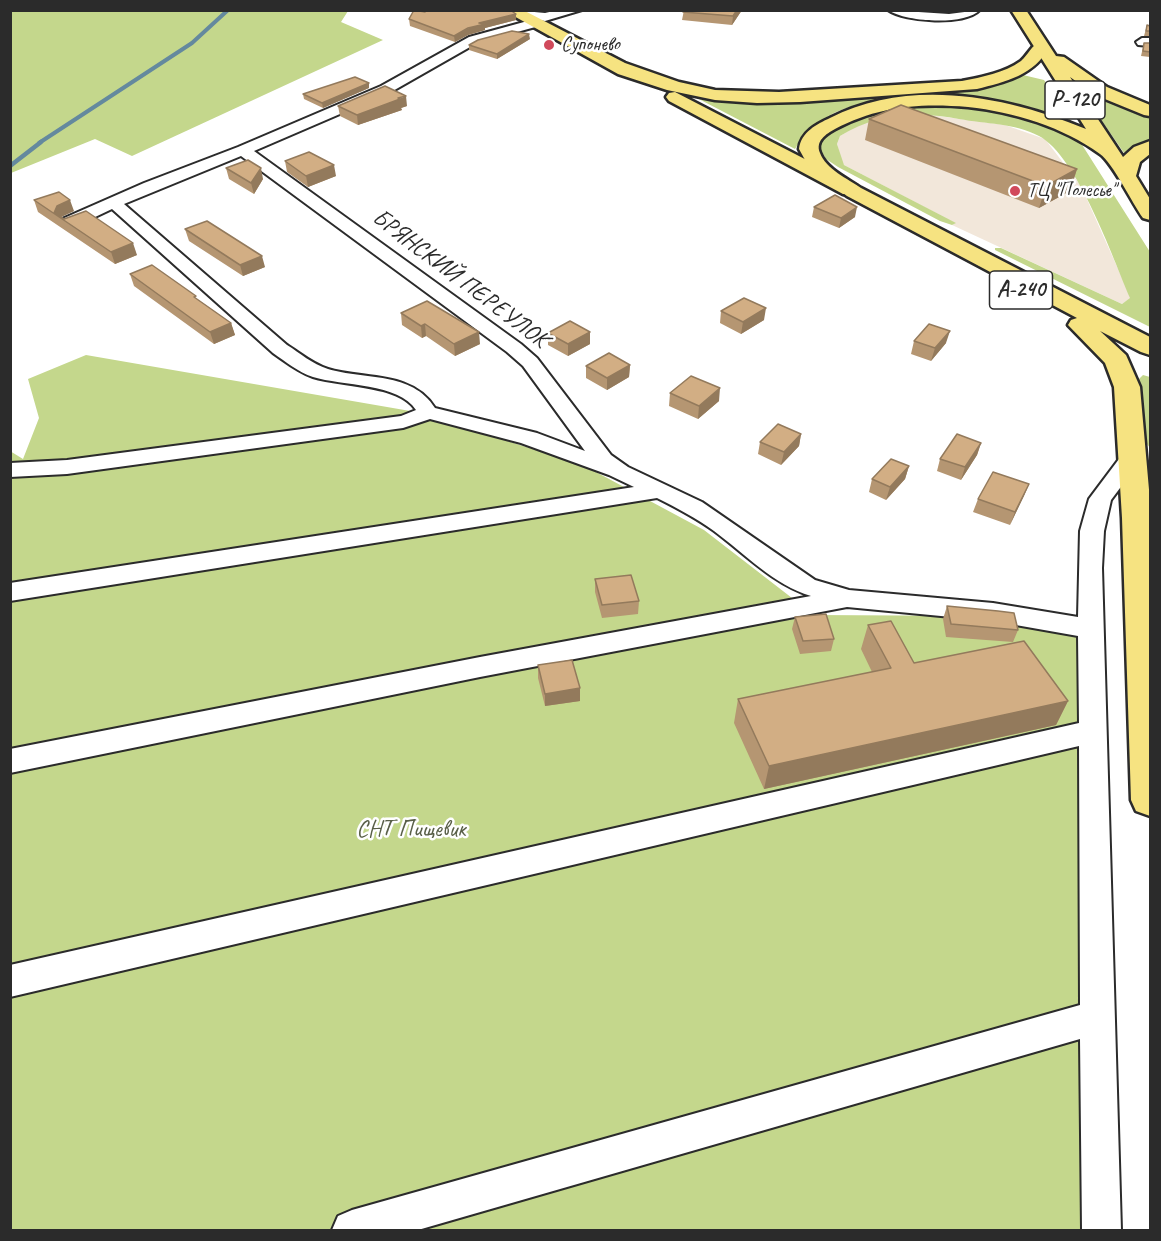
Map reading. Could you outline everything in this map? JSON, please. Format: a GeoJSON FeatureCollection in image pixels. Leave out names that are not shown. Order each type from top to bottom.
{"type":"FeatureCollection","features":[{"type":"Feature","properties":{"kind":"main road","name":"Р-120"},"geometry":{"type":"LineString","coordinates":[[1018,10],[1150,214]]}},
{"type":"Feature","properties":{"kind":"main road","name":"А-240"},"geometry":{"type":"LineString","coordinates":[[511,11],[892,213],[1150,365]]}},
{"type":"Feature","properties":{"kind":"main road"},"geometry":{"type":"LineString","coordinates":[[606,61],[638,75],[685,89],[736,97],[773,98],[945,87],[983,82],[1007,75],[1022,67],[1036,55],[1041,47],[1077,76],[1095,87],[1150,111]]}},
{"type":"Feature","properties":{"kind":"main road"},"geometry":{"type":"LineString","coordinates":[[854,192],[813,159],[809,152],[810,142],[819,132],[847,114],[890,103],[952,101],[1012,110],[1070,127],[1091,138],[1110,152]]}},
{"type":"Feature","properties":{"kind":"main road"},"geometry":{"type":"LineString","coordinates":[[1126,176],[1126,169],[1131,159],[1150,147]]}},
{"type":"Feature","properties":{"kind":"main road","name":"А-240"},"geometry":{"type":"LineString","coordinates":[[892,213],[1150,347]]}},
{"type":"Feature","properties":{"kind":"main road"},"geometry":{"type":"LineString","coordinates":[[1046,291],[1150,336]]}},
{"type":"Feature","properties":{"kind":"main road"},"geometry":{"type":"LineString","coordinates":[[1080,325],[1109,352],[1123,372],[1142,462],[1137,518],[1150,800]]}},
{"type":"Feature","properties":{"kind":"street"},"geometry":{"type":"LineString","coordinates":[[511,11],[530,16],[557,15],[576,10]]}},
{"type":"Feature","properties":{"kind":"street"},"geometry":{"type":"LineString","coordinates":[[894,10],[952,18],[970,15],[974,10]]}},
{"type":"Feature","properties":{"kind":"street"},"geometry":{"type":"LineString","coordinates":[[551,31],[547,25],[557,15]]}},
{"type":"Feature","properties":{"kind":"street"},"geometry":{"type":"LineString","coordinates":[[68,223],[150,186],[243,150],[386,89],[473,40],[535,23]]}},
{"type":"Feature","properties":{"kind":"street","name":"БРЯНСКИЙ ПЕРЕУЛОК"},"geometry":{"type":"LineString","coordinates":[[243,150],[514,348],[530,362],[603,460],[620,472],[712,518],[786,574],[806,586],[849,598],[993,612],[1090,629]]}},
{"type":"Feature","properties":{"kind":"street"},"geometry":{"type":"LineString","coordinates":[[113,202],[280,349],[305,367],[340,378],[377,383],[402,390],[423,402],[427,412]]}},
{"type":"Feature","properties":{"kind":"street"},"geometry":{"type":"LineString","coordinates":[[10,470],[67,467],[391,423],[420,417],[427,412],[529,438],[620,472]]}},
{"type":"Feature","properties":{"kind":"street"},"geometry":{"type":"LineString","coordinates":[[529,438],[555,436],[581,428]]}},
{"type":"Feature","properties":{"kind":"street"},"geometry":{"type":"LineString","coordinates":[[1102,1230],[1090,568],[1095,514],[1100,500],[1142,462]]}},
{"type":"Feature","properties":{"kind":"street"},"geometry":{"type":"LineString","coordinates":[[10,592],[658,491]]}},
{"type":"Feature","properties":{"kind":"street"},"geometry":{"type":"LineString","coordinates":[[10,761],[468,670],[849,598]]}},
{"type":"Feature","properties":{"kind":"street"},"geometry":{"type":"LineString","coordinates":[[10,981],[1094,731]]}},
{"type":"Feature","properties":{"kind":"street"},"geometry":{"type":"LineString","coordinates":[[352,1230],[1099,1017]]}},
{"type":"Feature","properties":{"kind":"shaded area"},"geometry":{"type":"Polygon","coordinates":[[[924,114],[1005,125],[1045,139],[1081,186],[1131,298],[1122,304],[952,225],[955,223],[842,162],[837,144],[840,136],[853,128],[870,121],[924,114]]]}},
{"type":"Feature","properties":{"kind":"green space"},"geometry":{"type":"Polygon","coordinates":[[[10,11],[348,11],[341,22],[383,40],[132,156],[95,139],[11,173],[10,11]]]}},
{"type":"Feature","properties":{"kind":"green space"},"geometry":{"type":"Polygon","coordinates":[[[1023,75],[1044,80],[1073,124],[1017,106],[884,101],[844,109],[825,118],[809,131],[795,149],[695,97],[1000,83],[1023,75]]]}},
{"type":"Feature","properties":{"kind":"green space"},"geometry":{"type":"Polygon","coordinates":[[[1075,82],[1150,115],[1150,142],[1124,153],[1075,82]]]}},
{"type":"Feature","properties":{"kind":"green space"},"geometry":{"type":"Polygon","coordinates":[[[950,104],[987,108],[1043,122],[1079,140],[1150,252],[1150,327],[995,250],[995,248],[1001,248],[1122,304],[1130,298],[1104,234],[1080,186],[1067,164],[1053,147],[1039,136],[1000,125],[913,115],[867,123],[840,136],[837,144],[844,165],[956,223],[952,225],[940,221],[838,167],[826,159],[820,149],[822,141],[828,134],[862,116],[901,106],[950,104]]]}},
{"type":"Feature","properties":{"kind":"green space","name":"СНТ Пищевик"},"geometry":{"type":"Polygon","coordinates":[[[86,355],[416,412],[583,465],[704,530],[814,615],[989,616],[1090,629],[1117,1230],[11,1230],[10,451],[23,459],[39,418],[28,379],[86,355]]]}},
{"type":"Feature","properties":{"kind":"green space"},"geometry":{"type":"Polygon","coordinates":[[[1143,375],[1150,377],[1150,448],[1147,444],[1139,379],[1143,375]]]}},
{"type":"Feature","properties":{"kind":"building"},"geometry":{"type":"Polygon","coordinates":[[[414,10],[425,12],[428,10],[510,10],[516,14],[479,23],[485,24],[468,28],[454,36],[409,19],[414,10]]]}},
{"type":"Feature","properties":{"kind":"building"},"geometry":{"type":"Polygon","coordinates":[[[684,10],[737,10],[733,16],[683,12],[684,10]]]}},
{"type":"Feature","properties":{"kind":"building"},"geometry":{"type":"Polygon","coordinates":[[[512,31],[529,34],[497,54],[469,45],[478,40],[512,31]]]}},
{"type":"Feature","properties":{"kind":"building"},"geometry":{"type":"Polygon","coordinates":[[[1144,43],[1150,43],[1150,52],[1143,51],[1144,43]]]}},
{"type":"Feature","properties":{"kind":"building"},"geometry":{"type":"Polygon","coordinates":[[[355,77],[369,83],[322,103],[303,94],[355,77]]]}},
{"type":"Feature","properties":{"kind":"building"},"geometry":{"type":"Polygon","coordinates":[[[385,86],[406,96],[357,115],[338,106],[385,86]]]}},
{"type":"Feature","properties":{"kind":"building"},"geometry":{"type":"Polygon","coordinates":[[[901,105],[1077,169],[1046,186],[869,119],[901,105]]]}},
{"type":"Feature","properties":{"kind":"building"},"geometry":{"type":"Polygon","coordinates":[[[309,152],[334,165],[306,176],[285,161],[309,152]]]}},
{"type":"Feature","properties":{"kind":"building"},"geometry":{"type":"Polygon","coordinates":[[[248,160],[261,168],[251,183],[226,168],[248,160]]]}},
{"type":"Feature","properties":{"kind":"building"},"geometry":{"type":"Polygon","coordinates":[[[59,192],[70,200],[57,206],[54,213],[64,219],[86,211],[133,243],[111,252],[34,200],[59,192]]]}},
{"type":"Feature","properties":{"kind":"building"},"geometry":{"type":"Polygon","coordinates":[[[835,195],[857,207],[841,218],[814,207],[835,195]]]}},
{"type":"Feature","properties":{"kind":"building"},"geometry":{"type":"Polygon","coordinates":[[[207,221],[262,256],[240,265],[185,229],[207,221]]]}},
{"type":"Feature","properties":{"kind":"building"},"geometry":{"type":"Polygon","coordinates":[[[152,265],[231,323],[210,332],[130,274],[152,265]]]}},
{"type":"Feature","properties":{"kind":"building"},"geometry":{"type":"Polygon","coordinates":[[[744,298],[766,308],[743,322],[721,311],[744,298]]]}},
{"type":"Feature","properties":{"kind":"building"},"geometry":{"type":"Polygon","coordinates":[[[427,301],[479,332],[454,344],[425,324],[421,326],[401,313],[427,301]]]}},
{"type":"Feature","properties":{"kind":"building"},"geometry":{"type":"Polygon","coordinates":[[[570,321],[590,332],[568,344],[548,333],[570,321]]]}},
{"type":"Feature","properties":{"kind":"building"},"geometry":{"type":"Polygon","coordinates":[[[929,324],[950,331],[935,348],[914,341],[929,324]]]}},
{"type":"Feature","properties":{"kind":"building"},"geometry":{"type":"Polygon","coordinates":[[[609,353],[630,365],[607,378],[586,366],[609,353]]]}},
{"type":"Feature","properties":{"kind":"building"},"geometry":{"type":"Polygon","coordinates":[[[691,376],[720,388],[699,406],[670,393],[691,376]]]}},
{"type":"Feature","properties":{"kind":"building"},"geometry":{"type":"Polygon","coordinates":[[[778,424],[801,434],[784,452],[760,442],[778,424]]]}},
{"type":"Feature","properties":{"kind":"building"},"geometry":{"type":"Polygon","coordinates":[[[957,434],[981,443],[965,467],[940,459],[957,434]]]}},
{"type":"Feature","properties":{"kind":"building"},"geometry":{"type":"Polygon","coordinates":[[[891,459],[909,466],[890,487],[872,479],[891,459]]]}},
{"type":"Feature","properties":{"kind":"building"},"geometry":{"type":"Polygon","coordinates":[[[993,472],[1029,484],[1015,512],[978,499],[993,472]]]}},
{"type":"Feature","properties":{"kind":"building"},"geometry":{"type":"Polygon","coordinates":[[[631,575],[639,601],[602,605],[595,579],[631,575]]]}},
{"type":"Feature","properties":{"kind":"building"},"geometry":{"type":"Polygon","coordinates":[[[947,606],[1014,613],[1018,630],[951,624],[947,606]]]}},
{"type":"Feature","properties":{"kind":"building"},"geometry":{"type":"Polygon","coordinates":[[[826,614],[834,639],[803,641],[795,617],[826,614]]]}},
{"type":"Feature","properties":{"kind":"building"},"geometry":{"type":"Polygon","coordinates":[[[891,621],[914,663],[1024,641],[1068,701],[769,766],[738,699],[891,668],[868,625],[891,621]]]}},
{"type":"Feature","properties":{"kind":"building"},"geometry":{"type":"Polygon","coordinates":[[[572,660],[580,688],[545,694],[538,665],[572,660]]]}},
{"type":"Feature","properties":{"kind":"waterway"},"geometry":{"type":"LineString","coordinates":[[39,143],[192,43],[228,10]]}},
{"type":"Feature","properties":{"kind":"waterway"},"geometry":{"type":"LineString","coordinates":[[10,166],[41,142]]}},
{"type":"Feature","properties":{"kind":"place","name":"Супонево"},"geometry":{"type":"Point","coordinates":[549,45]}},
{"type":"Feature","properties":{"kind":"place","name":"ТЦ \"Полесье\""},"geometry":{"type":"Point","coordinates":[1015,191]}}]}
